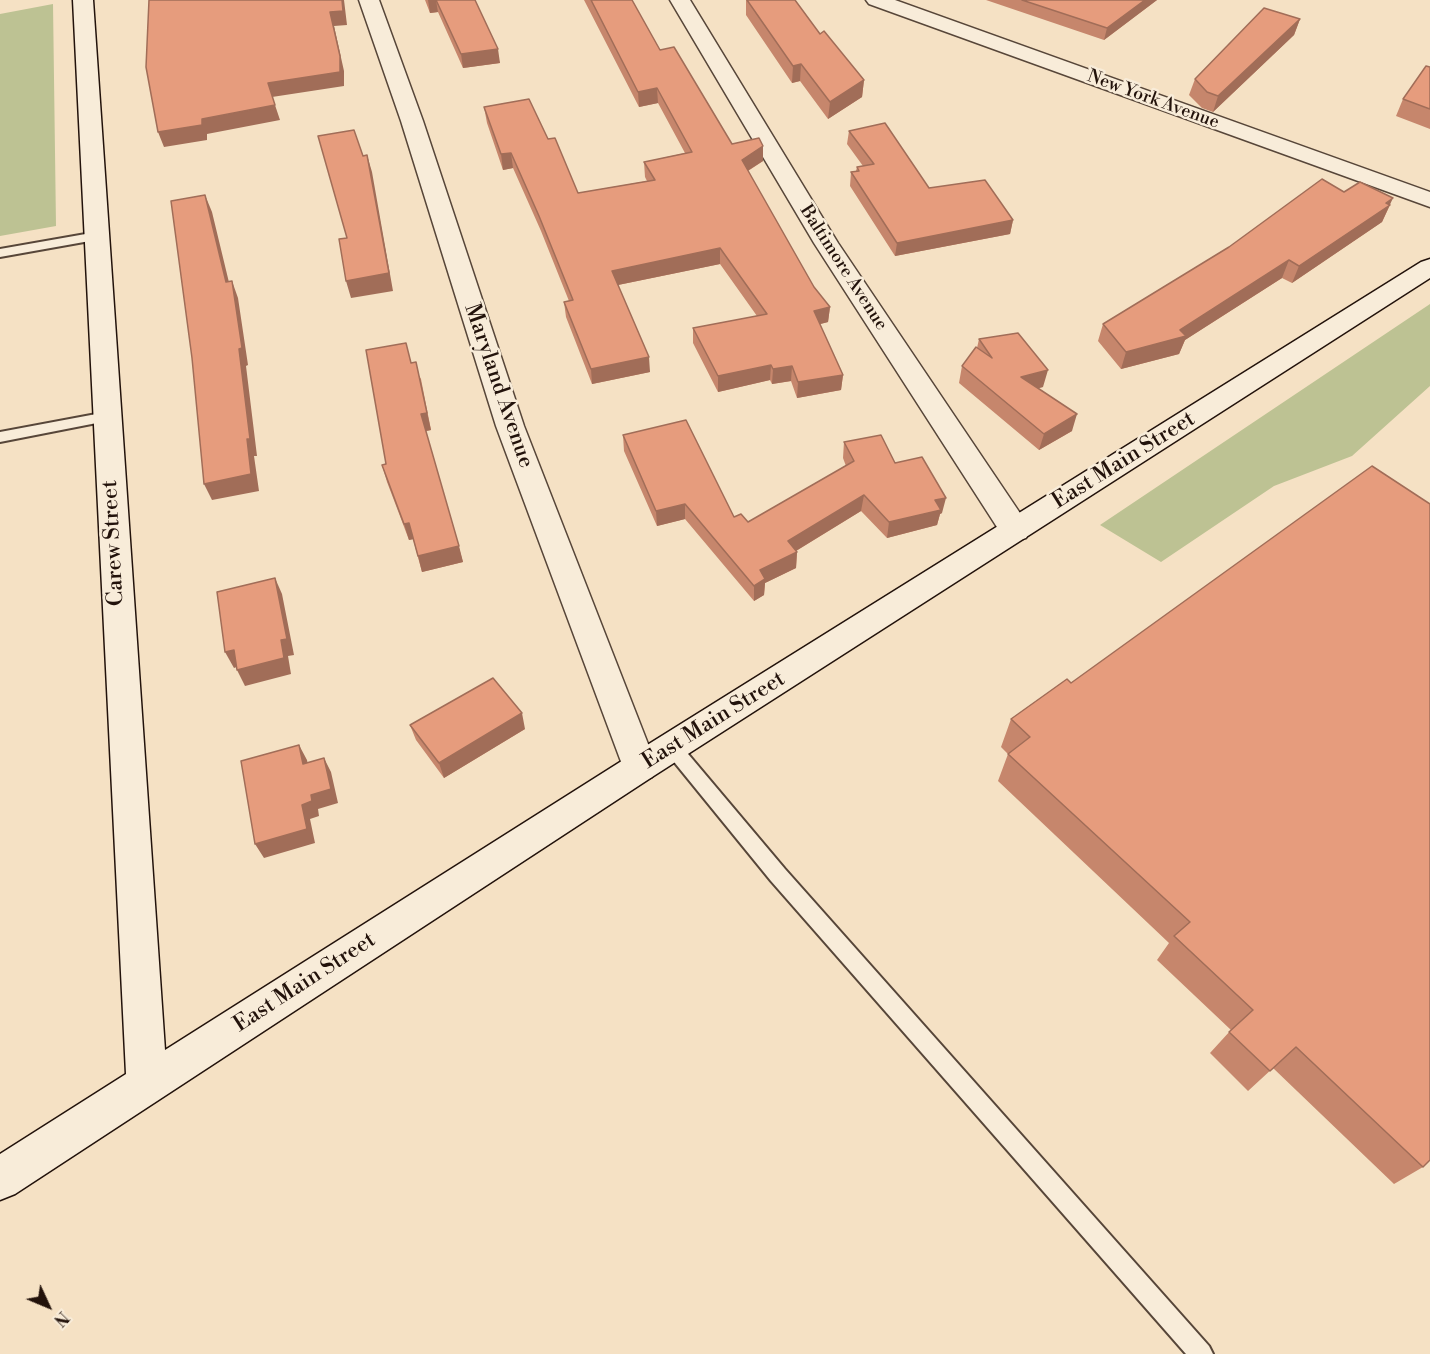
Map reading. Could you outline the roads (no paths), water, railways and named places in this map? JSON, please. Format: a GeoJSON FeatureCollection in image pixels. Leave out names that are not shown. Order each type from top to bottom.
{"type":"FeatureCollection","features":[{"type":"Feature","properties":{"kind":"street","name":"Carew Street"},"geometry":{"type":"LineString","coordinates":[[83,0],[147,1085]]}},
{"type":"Feature","properties":{"kind":"street","name":"Maryland Avenue"},"geometry":{"type":"LineString","coordinates":[[369,0],[412,121],[510,426],[640,767]]}},
{"type":"Feature","properties":{"kind":"street","name":"Baltimore Avenue"},"geometry":{"type":"LineString","coordinates":[[680,0],[826,243],[1015,530]]}},
{"type":"Feature","properties":{"kind":"street","name":"New York Avenue"},"geometry":{"type":"LineString","coordinates":[[876,0],[1430,200]]}},
{"type":"Feature","properties":{"kind":"street","name":"East Main Street"},"geometry":{"type":"LineString","coordinates":[[0,1179],[640,767],[1430,267]]}},
{"type":"Feature","properties":{"kind":"lane"},"geometry":{"type":"LineString","coordinates":[[0,253],[97,236]]}},
{"type":"Feature","properties":{"kind":"lane"},"geometry":{"type":"LineString","coordinates":[[0,437],[107,417]]}},
{"type":"Feature","properties":{"kind":"lane"},"geometry":{"type":"LineString","coordinates":[[672,747],[778,875],[1201,1354]]}}]}
